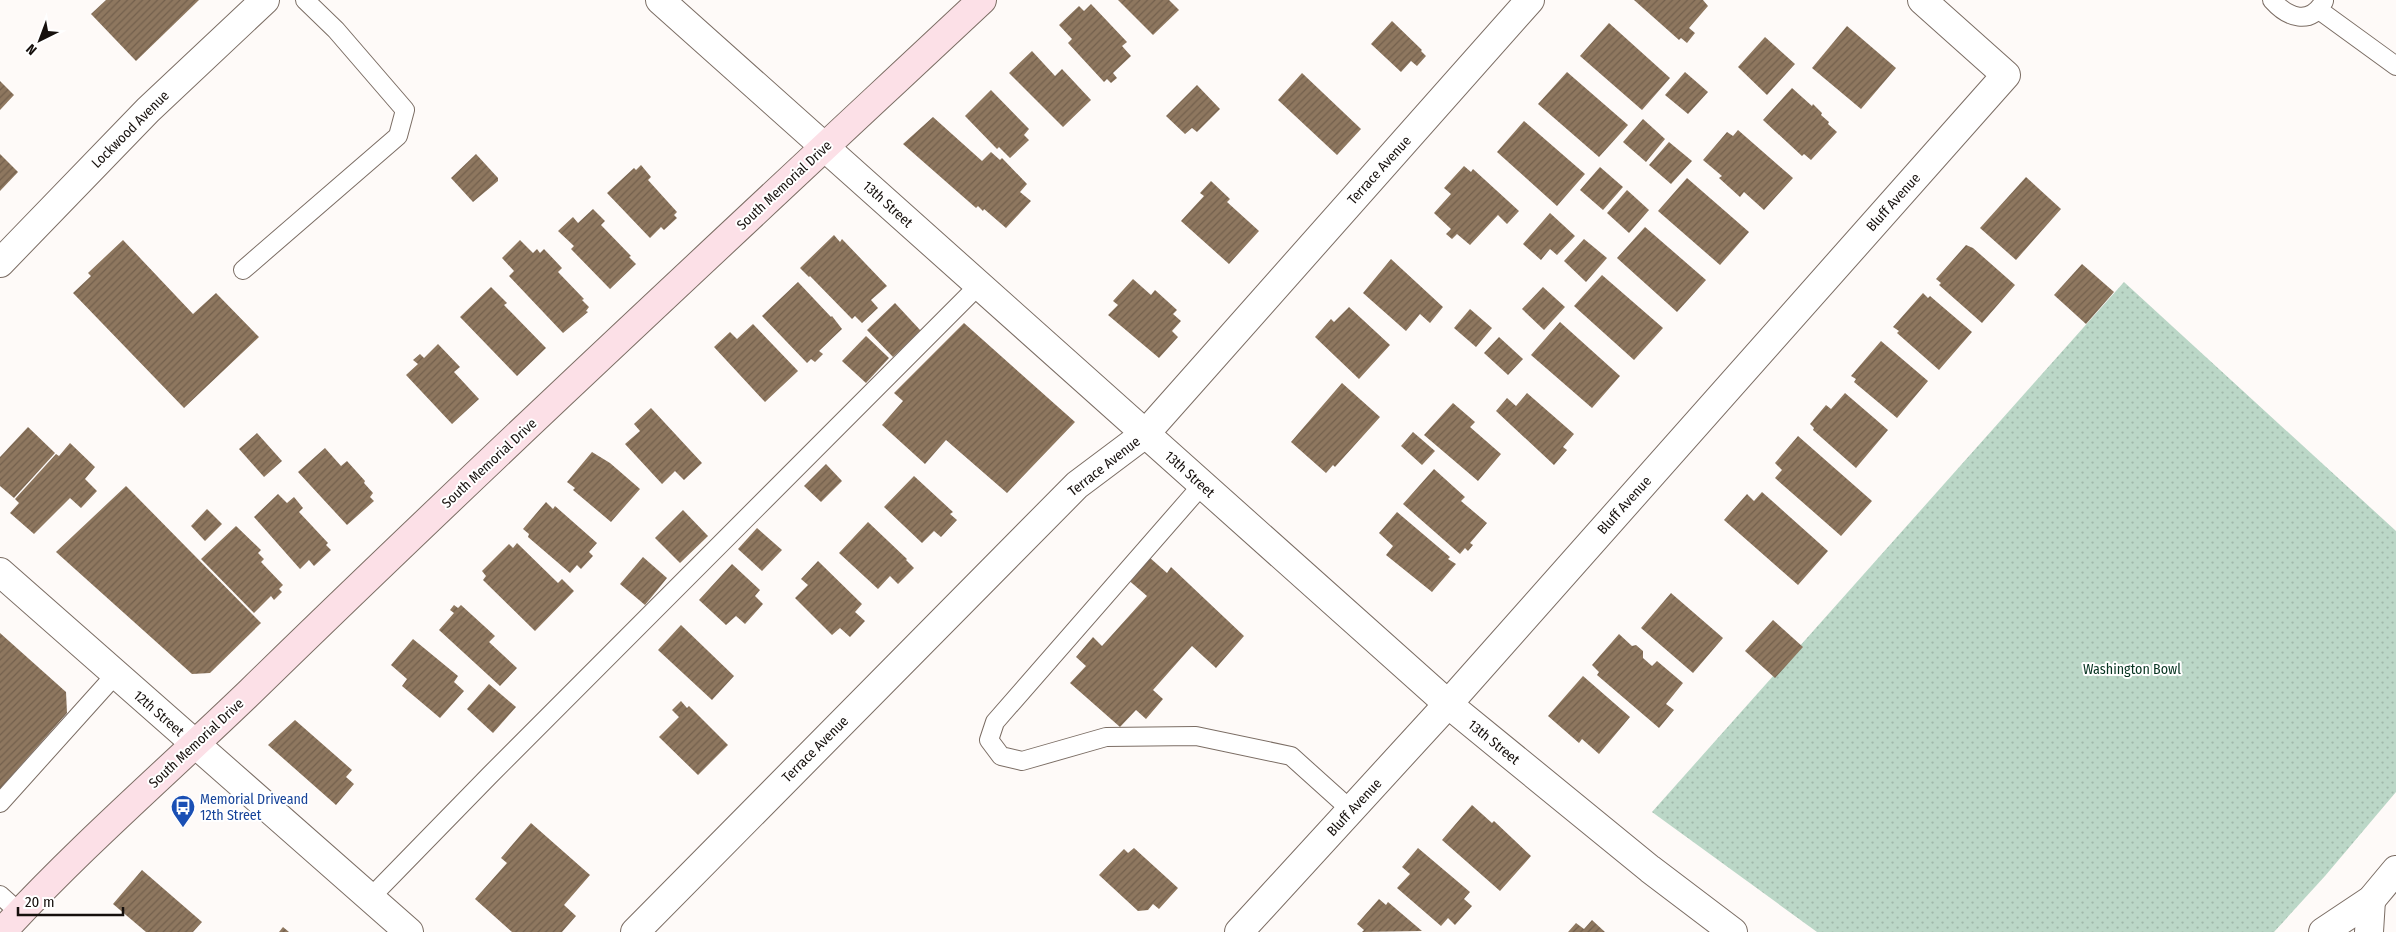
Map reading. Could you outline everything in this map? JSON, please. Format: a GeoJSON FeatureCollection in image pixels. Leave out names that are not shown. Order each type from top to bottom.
{"type":"FeatureCollection","features":[{"type":"Feature","properties":{"kind":"main road","name":"South Memorial Drive"},"geometry":{"type":"LineString","coordinates":[[11,922],[318,625],[982,0]]}},
{"type":"Feature","properties":{"kind":"street","name":"Lockwood Avenue"},"geometry":{"type":"LineString","coordinates":[[0,263],[148,110],[264,0]]}},
{"type":"Feature","properties":{"kind":"street","name":"13th Street"},"geometry":{"type":"LineString","coordinates":[[660,0],[1448,704],[1650,869],[1733,932]]}},
{"type":"Feature","properties":{"kind":"street","name":"Terrace Avenue"},"geometry":{"type":"LineString","coordinates":[[635,932],[1077,485],[1146,434],[1530,0]]}},
{"type":"Feature","properties":{"kind":"street","name":"Bluff Avenue"},"geometry":{"type":"LineString","coordinates":[[1239,932],[1448,704],[2006,75],[1922,0]]}},
{"type":"Feature","properties":{"kind":"street","name":"12th Street"},"geometry":{"type":"LineString","coordinates":[[0,572],[409,932]]}},
{"type":"Feature","properties":{"kind":"street"},"geometry":{"type":"LineString","coordinates":[[2324,932],[2370,900],[2396,870]]}},
{"type":"Feature","properties":{"kind":"street"},"geometry":{"type":"LineString","coordinates":[[2369,932],[2370,900]]}},
{"type":"Feature","properties":{"kind":"lane"},"geometry":{"type":"LineString","coordinates":[[243,270],[398,136],[405,110],[336,30],[305,0]]}},
{"type":"Feature","properties":{"kind":"lane"},"geometry":{"type":"LineString","coordinates":[[2272,0],[2283,10],[2295,17],[2308,16],[2321,5],[2396,66]]}},
{"type":"Feature","properties":{"kind":"lane"},"geometry":{"type":"LineString","coordinates":[[370,898],[490,775],[979,285]]}},
{"type":"Feature","properties":{"kind":"lane"},"geometry":{"type":"LineString","coordinates":[[1202,485],[994,722],[989,740],[1001,756],[1022,761],[1106,736],[1196,736],[1291,756],[1351,810]]}},
{"type":"Feature","properties":{"kind":"lane"},"geometry":{"type":"LineString","coordinates":[[0,803],[116,674]]}},
{"type":"Feature","properties":{"kind":"lane"},"geometry":{"type":"LineString","coordinates":[[0,895],[11,922]]}},
{"type":"Feature","properties":{"kind":"green space","name":"Washington Bowl"},"geometry":{"type":"Polygon","coordinates":[[[2124,282],[2396,531],[2396,792],[2325,876],[2274,932],[1817,932],[1652,812],[2124,282]]]}},
{"type":"Feature","properties":{"kind":"building"},"geometry":{"type":"Polygon","coordinates":[[[106,0],[199,0],[136,61],[91,14],[106,0]]]}},
{"type":"Feature","properties":{"kind":"building"},"geometry":{"type":"Polygon","coordinates":[[[1118,0],[1169,0],[1179,10],[1153,35],[1118,0]]]}},
{"type":"Feature","properties":{"kind":"building"},"geometry":{"type":"Polygon","coordinates":[[[1634,0],[1703,0],[1708,6],[1689,28],[1695,33],[1687,43],[1681,38],[1679,40],[1634,0]]]}},
{"type":"Feature","properties":{"kind":"building"},"geometry":{"type":"Polygon","coordinates":[[[1091,4],[1127,42],[1122,46],[1131,56],[1113,73],[1117,78],[1111,83],[1107,79],[1104,82],[1068,43],[1072,39],[1059,25],[1079,6],[1084,11],[1091,4]]]}},
{"type":"Feature","properties":{"kind":"building"},"geometry":{"type":"Polygon","coordinates":[[[1392,21],[1426,56],[1417,66],[1411,61],[1401,72],[1371,44],[1392,21]]]}},
{"type":"Feature","properties":{"kind":"building"},"geometry":{"type":"Polygon","coordinates":[[[1609,23],[1670,78],[1642,110],[1580,56],[1609,23]]]}},
{"type":"Feature","properties":{"kind":"building"},"geometry":{"type":"Polygon","coordinates":[[[1847,26],[1896,68],[1861,109],[1812,68],[1847,26]]]}},
{"type":"Feature","properties":{"kind":"building"},"geometry":{"type":"Polygon","coordinates":[[[1765,37],[1795,64],[1767,95],[1738,67],[1765,37]]]}},
{"type":"Feature","properties":{"kind":"building"},"geometry":{"type":"Polygon","coordinates":[[[1032,51],[1055,76],[1062,69],[1091,100],[1063,127],[1009,73],[1032,51]]]}},
{"type":"Feature","properties":{"kind":"building"},"geometry":{"type":"Polygon","coordinates":[[[1567,72],[1628,125],[1599,157],[1538,104],[1567,72]]]}},
{"type":"Feature","properties":{"kind":"building"},"geometry":{"type":"Polygon","coordinates":[[[1685,72],[1708,92],[1688,114],[1665,95],[1685,72]]]}},
{"type":"Feature","properties":{"kind":"building"},"geometry":{"type":"Polygon","coordinates":[[[1302,73],[1361,129],[1337,155],[1278,100],[1302,73]]]}},
{"type":"Feature","properties":{"kind":"building"},"geometry":{"type":"Polygon","coordinates":[[[0,81],[14,95],[0,110],[0,81]]]}},
{"type":"Feature","properties":{"kind":"building"},"geometry":{"type":"Polygon","coordinates":[[[1197,85],[1220,109],[1197,132],[1192,128],[1185,134],[1166,116],[1197,85]]]}},
{"type":"Feature","properties":{"kind":"building"},"geometry":{"type":"Polygon","coordinates":[[[1792,88],[1812,106],[1813,104],[1829,122],[1828,124],[1837,132],[1811,160],[1804,154],[1802,156],[1763,120],[1792,88]]]}},
{"type":"Feature","properties":{"kind":"building"},"geometry":{"type":"Polygon","coordinates":[[[991,90],[1029,129],[1024,135],[1029,140],[1010,158],[999,147],[997,149],[965,116],[991,90]]]}},
{"type":"Feature","properties":{"kind":"building"},"geometry":{"type":"Polygon","coordinates":[[[933,117],[982,161],[991,152],[1000,160],[1002,158],[1027,184],[1020,192],[1031,201],[1006,228],[984,209],[983,211],[978,206],[976,208],[903,144],[933,117]]]}},
{"type":"Feature","properties":{"kind":"building"},"geometry":{"type":"Polygon","coordinates":[[[1643,119],[1665,139],[1646,162],[1623,142],[1643,119]]]}},
{"type":"Feature","properties":{"kind":"building"},"geometry":{"type":"Polygon","coordinates":[[[1524,121],[1585,174],[1557,206],[1497,152],[1524,121]]]}},
{"type":"Feature","properties":{"kind":"building"},"geometry":{"type":"Polygon","coordinates":[[[1738,130],[1793,178],[1764,210],[1744,192],[1740,197],[1719,178],[1722,176],[1703,160],[1727,132],[1733,136],[1738,130]]]}},
{"type":"Feature","properties":{"kind":"building"},"geometry":{"type":"Polygon","coordinates":[[[1669,142],[1692,161],[1671,184],[1649,165],[1669,142]]]}},
{"type":"Feature","properties":{"kind":"building"},"geometry":{"type":"Polygon","coordinates":[[[0,154],[18,172],[0,191],[0,154]]]}},
{"type":"Feature","properties":{"kind":"building"},"geometry":{"type":"Polygon","coordinates":[[[476,154],[498,178],[498,181],[473,202],[451,178],[476,154]]]}},
{"type":"Feature","properties":{"kind":"building"},"geometry":{"type":"Polygon","coordinates":[[[641,165],[651,177],[648,180],[677,212],[674,215],[677,218],[664,230],[661,227],[650,238],[607,193],[634,168],[636,170],[641,165]]]}},
{"type":"Feature","properties":{"kind":"building"},"geometry":{"type":"Polygon","coordinates":[[[1464,166],[1471,172],[1473,169],[1519,211],[1507,224],[1498,215],[1470,245],[1457,234],[1452,239],[1446,234],[1451,229],[1434,213],[1451,194],[1444,188],[1464,166]]]}},
{"type":"Feature","properties":{"kind":"building"},"geometry":{"type":"Polygon","coordinates":[[[1600,167],[1623,187],[1603,210],[1580,190],[1600,167]]]}},
{"type":"Feature","properties":{"kind":"building"},"geometry":{"type":"Polygon","coordinates":[[[2026,177],[2061,209],[2016,260],[1980,228],[2026,177]]]}},
{"type":"Feature","properties":{"kind":"building"},"geometry":{"type":"Polygon","coordinates":[[[1687,178],[1749,232],[1720,265],[1658,211],[1687,178]]]}},
{"type":"Feature","properties":{"kind":"building"},"geometry":{"type":"Polygon","coordinates":[[[1211,181],[1230,199],[1227,202],[1259,231],[1229,264],[1181,221],[1204,196],[1200,193],[1211,181]]]}},
{"type":"Feature","properties":{"kind":"building"},"geometry":{"type":"Polygon","coordinates":[[[1627,190],[1649,210],[1629,233],[1607,213],[1627,190]]]}},
{"type":"Feature","properties":{"kind":"building"},"geometry":{"type":"Polygon","coordinates":[[[593,209],[605,221],[601,225],[631,256],[629,257],[636,264],[610,289],[571,249],[574,246],[558,231],[573,217],[578,223],[593,209]]]}},
{"type":"Feature","properties":{"kind":"building"},"geometry":{"type":"Polygon","coordinates":[[[1550,213],[1575,236],[1557,255],[1550,249],[1541,260],[1523,244],[1550,213]]]}},
{"type":"Feature","properties":{"kind":"building"},"geometry":{"type":"Polygon","coordinates":[[[1645,227],[1706,280],[1677,312],[1617,258],[1645,227]]]}},
{"type":"Feature","properties":{"kind":"building"},"geometry":{"type":"Polygon","coordinates":[[[834,235],[840,242],[842,239],[887,286],[871,300],[878,308],[862,323],[855,316],[852,319],[800,268],[834,235]]]}},
{"type":"Feature","properties":{"kind":"building"},"geometry":{"type":"Polygon","coordinates":[[[1584,239],[1607,258],[1586,282],[1564,261],[1584,239]]]}},
{"type":"Feature","properties":{"kind":"building"},"geometry":{"type":"Polygon","coordinates":[[[123,240],[193,314],[216,293],[259,337],[184,408],[73,293],[91,276],[88,273],[123,240]]]}},
{"type":"Feature","properties":{"kind":"building"},"geometry":{"type":"Polygon","coordinates":[[[520,240],[533,253],[537,249],[540,253],[544,249],[562,268],[558,272],[584,299],[582,300],[589,307],[586,311],[588,312],[563,333],[509,276],[514,271],[502,258],[520,240]]]}},
{"type":"Feature","properties":{"kind":"building"},"geometry":{"type":"Polygon","coordinates":[[[1966,245],[1973,248],[2015,285],[1982,323],[1939,285],[1941,283],[1936,279],[1966,245]]]}},
{"type":"Feature","properties":{"kind":"building"},"geometry":{"type":"Polygon","coordinates":[[[1391,259],[1443,307],[1430,323],[1420,314],[1406,331],[1363,293],[1391,259]]]}},
{"type":"Feature","properties":{"kind":"building"},"geometry":{"type":"Polygon","coordinates":[[[2082,264],[2114,292],[2086,324],[2054,295],[2082,264]]]}},
{"type":"Feature","properties":{"kind":"building"},"geometry":{"type":"Polygon","coordinates":[[[1602,275],[1663,328],[1634,360],[1574,306],[1602,275]]]}},
{"type":"Feature","properties":{"kind":"building"},"geometry":{"type":"Polygon","coordinates":[[[1133,279],[1151,295],[1155,290],[1177,310],[1173,314],[1181,321],[1172,331],[1178,337],[1159,358],[1108,315],[1118,305],[1113,301],[1133,279]]]}},
{"type":"Feature","properties":{"kind":"building"},"geometry":{"type":"Polygon","coordinates":[[[798,282],[832,316],[842,329],[819,351],[823,354],[815,362],[811,359],[807,363],[762,316],[798,282]]]}},
{"type":"Feature","properties":{"kind":"building"},"geometry":{"type":"Polygon","coordinates":[[[491,287],[507,303],[504,305],[546,348],[517,376],[460,317],[491,287]]]}},
{"type":"Feature","properties":{"kind":"building"},"geometry":{"type":"Polygon","coordinates":[[[1543,287],[1565,307],[1544,330],[1522,309],[1543,287]]]}},
{"type":"Feature","properties":{"kind":"building"},"geometry":{"type":"Polygon","coordinates":[[[1923,293],[1928,298],[1930,296],[1972,332],[1939,370],[1897,333],[1899,331],[1893,327],[1923,293]]]}},
{"type":"Feature","properties":{"kind":"building"},"geometry":{"type":"Polygon","coordinates":[[[895,303],[921,331],[893,357],[867,330],[895,303]]]}},
{"type":"Feature","properties":{"kind":"building"},"geometry":{"type":"Polygon","coordinates":[[[1349,307],[1390,345],[1359,379],[1315,337],[1331,319],[1334,322],[1349,307]]]}},
{"type":"Feature","properties":{"kind":"building"},"geometry":{"type":"Polygon","coordinates":[[[1470,309],[1492,328],[1476,347],[1454,328],[1470,309]]]}},
{"type":"Feature","properties":{"kind":"building"},"geometry":{"type":"Polygon","coordinates":[[[1560,322],[1620,376],[1592,408],[1531,355],[1560,322]]]}},
{"type":"Feature","properties":{"kind":"building"},"geometry":{"type":"Polygon","coordinates":[[[964,323],[1075,422],[1007,493],[946,440],[925,464],[882,425],[903,401],[894,393],[964,323]]]}},
{"type":"Feature","properties":{"kind":"building"},"geometry":{"type":"Polygon","coordinates":[[[753,324],[798,371],[765,402],[714,347],[730,332],[737,339],[753,324]]]}},
{"type":"Feature","properties":{"kind":"building"},"geometry":{"type":"Polygon","coordinates":[[[866,336],[889,358],[866,383],[842,361],[866,336]]]}},
{"type":"Feature","properties":{"kind":"building"},"geometry":{"type":"Polygon","coordinates":[[[1499,337],[1523,359],[1508,375],[1484,353],[1499,337]]]}},
{"type":"Feature","properties":{"kind":"building"},"geometry":{"type":"Polygon","coordinates":[[[1881,341],[1928,381],[1897,418],[1854,382],[1856,379],[1851,376],[1881,341]]]}},
{"type":"Feature","properties":{"kind":"building"},"geometry":{"type":"Polygon","coordinates":[[[438,344],[460,367],[454,372],[479,399],[452,424],[406,375],[418,364],[413,360],[420,354],[424,358],[438,344]]]}},
{"type":"Feature","properties":{"kind":"building"},"geometry":{"type":"Polygon","coordinates":[[[1342,383],[1380,417],[1335,467],[1333,465],[1326,473],[1291,442],[1342,383]]]}},
{"type":"Feature","properties":{"kind":"building"},"geometry":{"type":"Polygon","coordinates":[[[1527,393],[1574,434],[1563,447],[1567,450],[1554,465],[1496,411],[1507,398],[1516,406],[1527,393]]]}},
{"type":"Feature","properties":{"kind":"building"},"geometry":{"type":"Polygon","coordinates":[[[1845,393],[1888,430],[1856,468],[1813,430],[1814,428],[1810,424],[1826,405],[1831,409],[1845,393]]]}},
{"type":"Feature","properties":{"kind":"building"},"geometry":{"type":"Polygon","coordinates":[[[1453,403],[1475,422],[1470,427],[1501,454],[1478,481],[1424,435],[1453,403]]]}},
{"type":"Feature","properties":{"kind":"building"},"geometry":{"type":"Polygon","coordinates":[[[651,408],[702,463],[684,480],[675,471],[662,484],[625,444],[640,431],[634,424],[651,408]]]}},
{"type":"Feature","properties":{"kind":"building"},"geometry":{"type":"Polygon","coordinates":[[[28,427],[55,453],[14,498],[0,486],[0,457],[28,427]]]}},
{"type":"Feature","properties":{"kind":"building"},"geometry":{"type":"Polygon","coordinates":[[[1413,432],[1435,451],[1422,465],[1401,446],[1413,432]]]}},
{"type":"Feature","properties":{"kind":"building"},"geometry":{"type":"Polygon","coordinates":[[[257,433],[282,461],[264,477],[239,449],[257,433]]]}},
{"type":"Feature","properties":{"kind":"building"},"geometry":{"type":"Polygon","coordinates":[[[1798,436],[1872,501],[1841,536],[1775,478],[1782,470],[1775,463],[1798,436]]]}},
{"type":"Feature","properties":{"kind":"building"},"geometry":{"type":"Polygon","coordinates":[[[70,443],[95,467],[85,479],[97,491],[81,508],[70,498],[34,534],[10,513],[19,503],[15,499],[56,454],[59,456],[70,443]]]}},
{"type":"Feature","properties":{"kind":"building"},"geometry":{"type":"Polygon","coordinates":[[[325,448],[341,466],[347,461],[373,493],[370,497],[374,501],[347,525],[298,472],[325,448]]]}},
{"type":"Feature","properties":{"kind":"building"},"geometry":{"type":"Polygon","coordinates":[[[592,452],[610,463],[640,489],[611,522],[573,490],[575,488],[567,482],[592,452]]]}},
{"type":"Feature","properties":{"kind":"building"},"geometry":{"type":"Polygon","coordinates":[[[826,464],[842,481],[821,502],[804,486],[826,464]]]}},
{"type":"Feature","properties":{"kind":"building"},"geometry":{"type":"Polygon","coordinates":[[[1434,469],[1465,497],[1461,501],[1487,523],[1470,543],[1473,545],[1468,551],[1465,548],[1460,554],[1403,504],[1434,469]]]}},
{"type":"Feature","properties":{"kind":"building"},"geometry":{"type":"Polygon","coordinates":[[[914,476],[953,512],[950,514],[957,520],[941,537],[934,531],[922,543],[884,507],[914,476]]]}},
{"type":"Feature","properties":{"kind":"building"},"geometry":{"type":"Polygon","coordinates":[[[126,486],[261,623],[210,673],[192,674],[56,552],[126,486]]]}},
{"type":"Feature","properties":{"kind":"building"},"geometry":{"type":"Polygon","coordinates":[[[1762,492],[1828,551],[1798,585],[1724,520],[1747,494],[1754,501],[1762,492]]]}},
{"type":"Feature","properties":{"kind":"building"},"geometry":{"type":"Polygon","coordinates":[[[278,494],[287,503],[294,497],[303,508],[299,512],[328,543],[326,545],[331,550],[314,566],[309,560],[300,569],[254,517],[278,494]]]}},
{"type":"Feature","properties":{"kind":"building"},"geometry":{"type":"Polygon","coordinates":[[[546,502],[553,509],[555,506],[597,543],[589,552],[593,556],[581,569],[577,565],[570,573],[528,537],[529,534],[523,529],[546,502]]]}},
{"type":"Feature","properties":{"kind":"building"},"geometry":{"type":"Polygon","coordinates":[[[207,509],[222,524],[205,541],[191,526],[207,509]]]}},
{"type":"Feature","properties":{"kind":"building"},"geometry":{"type":"Polygon","coordinates":[[[683,510],[708,536],[680,563],[655,538],[683,510]]]}},
{"type":"Feature","properties":{"kind":"building"},"geometry":{"type":"Polygon","coordinates":[[[1397,512],[1450,557],[1448,559],[1456,564],[1432,592],[1386,555],[1393,546],[1379,533],[1397,512]]]}},
{"type":"Feature","properties":{"kind":"building"},"geometry":{"type":"Polygon","coordinates":[[[868,522],[914,568],[898,584],[890,576],[878,589],[839,553],[868,522]]]}},
{"type":"Feature","properties":{"kind":"building"},"geometry":{"type":"Polygon","coordinates":[[[236,526],[261,550],[258,553],[264,559],[261,562],[283,585],[279,589],[282,592],[274,600],[271,596],[254,613],[201,559],[236,526]]]}},
{"type":"Feature","properties":{"kind":"building"},"geometry":{"type":"Polygon","coordinates":[[[757,528],[782,550],[762,571],[738,549],[757,528]]]}},
{"type":"Feature","properties":{"kind":"building"},"geometry":{"type":"Polygon","coordinates":[[[517,543],[558,583],[562,579],[574,591],[535,631],[483,580],[486,576],[482,571],[509,544],[513,548],[517,543]]]}},
{"type":"Feature","properties":{"kind":"building"},"geometry":{"type":"Polygon","coordinates":[[[1140,549],[1167,573],[1171,567],[1244,636],[1216,668],[1192,646],[1153,690],[1163,699],[1146,719],[1136,710],[1120,727],[1070,683],[1086,666],[1076,657],[1093,637],[1102,646],[1147,596],[1119,572],[1140,549]]]}},
{"type":"Feature","properties":{"kind":"building"},"geometry":{"type":"Polygon","coordinates":[[[643,557],[667,578],[645,605],[620,584],[643,557]]]}},
{"type":"Feature","properties":{"kind":"building"},"geometry":{"type":"Polygon","coordinates":[[[818,561],[862,604],[855,612],[865,621],[850,637],[840,628],[832,635],[795,598],[808,585],[801,579],[818,561]]]}},
{"type":"Feature","properties":{"kind":"building"},"geometry":{"type":"Polygon","coordinates":[[[732,564],[760,590],[755,596],[763,604],[745,624],[736,616],[726,625],[699,600],[732,564]]]}},
{"type":"Feature","properties":{"kind":"building"},"geometry":{"type":"Polygon","coordinates":[[[1671,593],[1723,638],[1693,673],[1641,628],[1671,593]]]}},
{"type":"Feature","properties":{"kind":"building"},"geometry":{"type":"Polygon","coordinates":[[[454,605],[458,608],[461,605],[495,636],[489,642],[517,668],[500,686],[439,630],[454,613],[450,610],[454,605]]]}},
{"type":"Feature","properties":{"kind":"building"},"geometry":{"type":"Polygon","coordinates":[[[1773,620],[1803,647],[1775,678],[1745,651],[1773,620]]]}},
{"type":"Feature","properties":{"kind":"building"},"geometry":{"type":"Polygon","coordinates":[[[681,625],[734,676],[712,700],[658,650],[681,625]]]}},
{"type":"Feature","properties":{"kind":"building"},"geometry":{"type":"Polygon","coordinates":[[[0,633],[66,692],[67,713],[0,789],[0,633]]]}},
{"type":"Feature","properties":{"kind":"building"},"geometry":{"type":"Polygon","coordinates":[[[1619,634],[1632,646],[1636,645],[1643,651],[1643,658],[1652,666],[1657,661],[1683,683],[1666,704],[1674,710],[1659,728],[1597,675],[1599,672],[1592,665],[1619,634]]]}},
{"type":"Feature","properties":{"kind":"building"},"geometry":{"type":"Polygon","coordinates":[[[413,639],[458,676],[454,682],[464,691],[440,718],[402,686],[407,679],[391,665],[413,639]]]}},
{"type":"Feature","properties":{"kind":"building"},"geometry":{"type":"Polygon","coordinates":[[[1583,676],[1630,717],[1599,754],[1582,739],[1579,743],[1548,716],[1583,676]]]}},
{"type":"Feature","properties":{"kind":"building"},"geometry":{"type":"Polygon","coordinates":[[[489,684],[516,707],[493,733],[467,709],[489,684]]]}},
{"type":"Feature","properties":{"kind":"building"},"geometry":{"type":"Polygon","coordinates":[[[681,701],[687,708],[689,706],[728,745],[698,775],[659,737],[679,717],[672,710],[681,701]]]}},
{"type":"Feature","properties":{"kind":"building"},"geometry":{"type":"Polygon","coordinates":[[[295,720],[352,770],[346,777],[354,784],[336,805],[268,745],[295,720]]]}},
{"type":"Feature","properties":{"kind":"building"},"geometry":{"type":"Polygon","coordinates":[[[1472,805],[1492,823],[1494,821],[1531,856],[1500,891],[1442,840],[1472,805]]]}},
{"type":"Feature","properties":{"kind":"building"},"geometry":{"type":"Polygon","coordinates":[[[531,823],[590,875],[564,905],[576,916],[562,932],[512,932],[475,899],[507,863],[501,858],[531,823]]]}},
{"type":"Feature","properties":{"kind":"building"},"geometry":{"type":"Polygon","coordinates":[[[1134,848],[1178,888],[1159,909],[1153,904],[1148,910],[1138,911],[1099,875],[1124,849],[1128,853],[1134,848]]]}},
{"type":"Feature","properties":{"kind":"building"},"geometry":{"type":"Polygon","coordinates":[[[1418,848],[1470,892],[1464,899],[1472,906],[1455,925],[1448,918],[1441,926],[1397,888],[1410,874],[1402,867],[1418,848]]]}},
{"type":"Feature","properties":{"kind":"building"},"geometry":{"type":"Polygon","coordinates":[[[142,870],[202,922],[193,932],[146,932],[113,904],[142,870]]]}},
{"type":"Feature","properties":{"kind":"building"},"geometry":{"type":"Polygon","coordinates":[[[1379,899],[1386,905],[1388,902],[1422,931],[1362,932],[1364,930],[1357,924],[1379,899]]]}},
{"type":"Feature","properties":{"kind":"building"},"geometry":{"type":"Polygon","coordinates":[[[1592,920],[1605,932],[1568,932],[1576,923],[1584,929],[1592,920]]]}},
{"type":"Feature","properties":{"kind":"building"},"geometry":{"type":"Polygon","coordinates":[[[283,927],[289,932],[279,932],[283,927]]]}},
{"type":"Feature","properties":{"kind":"place","name":"Memorial Driveand 12th Street"},"geometry":{"type":"Point","coordinates":[183,828]}}]}
